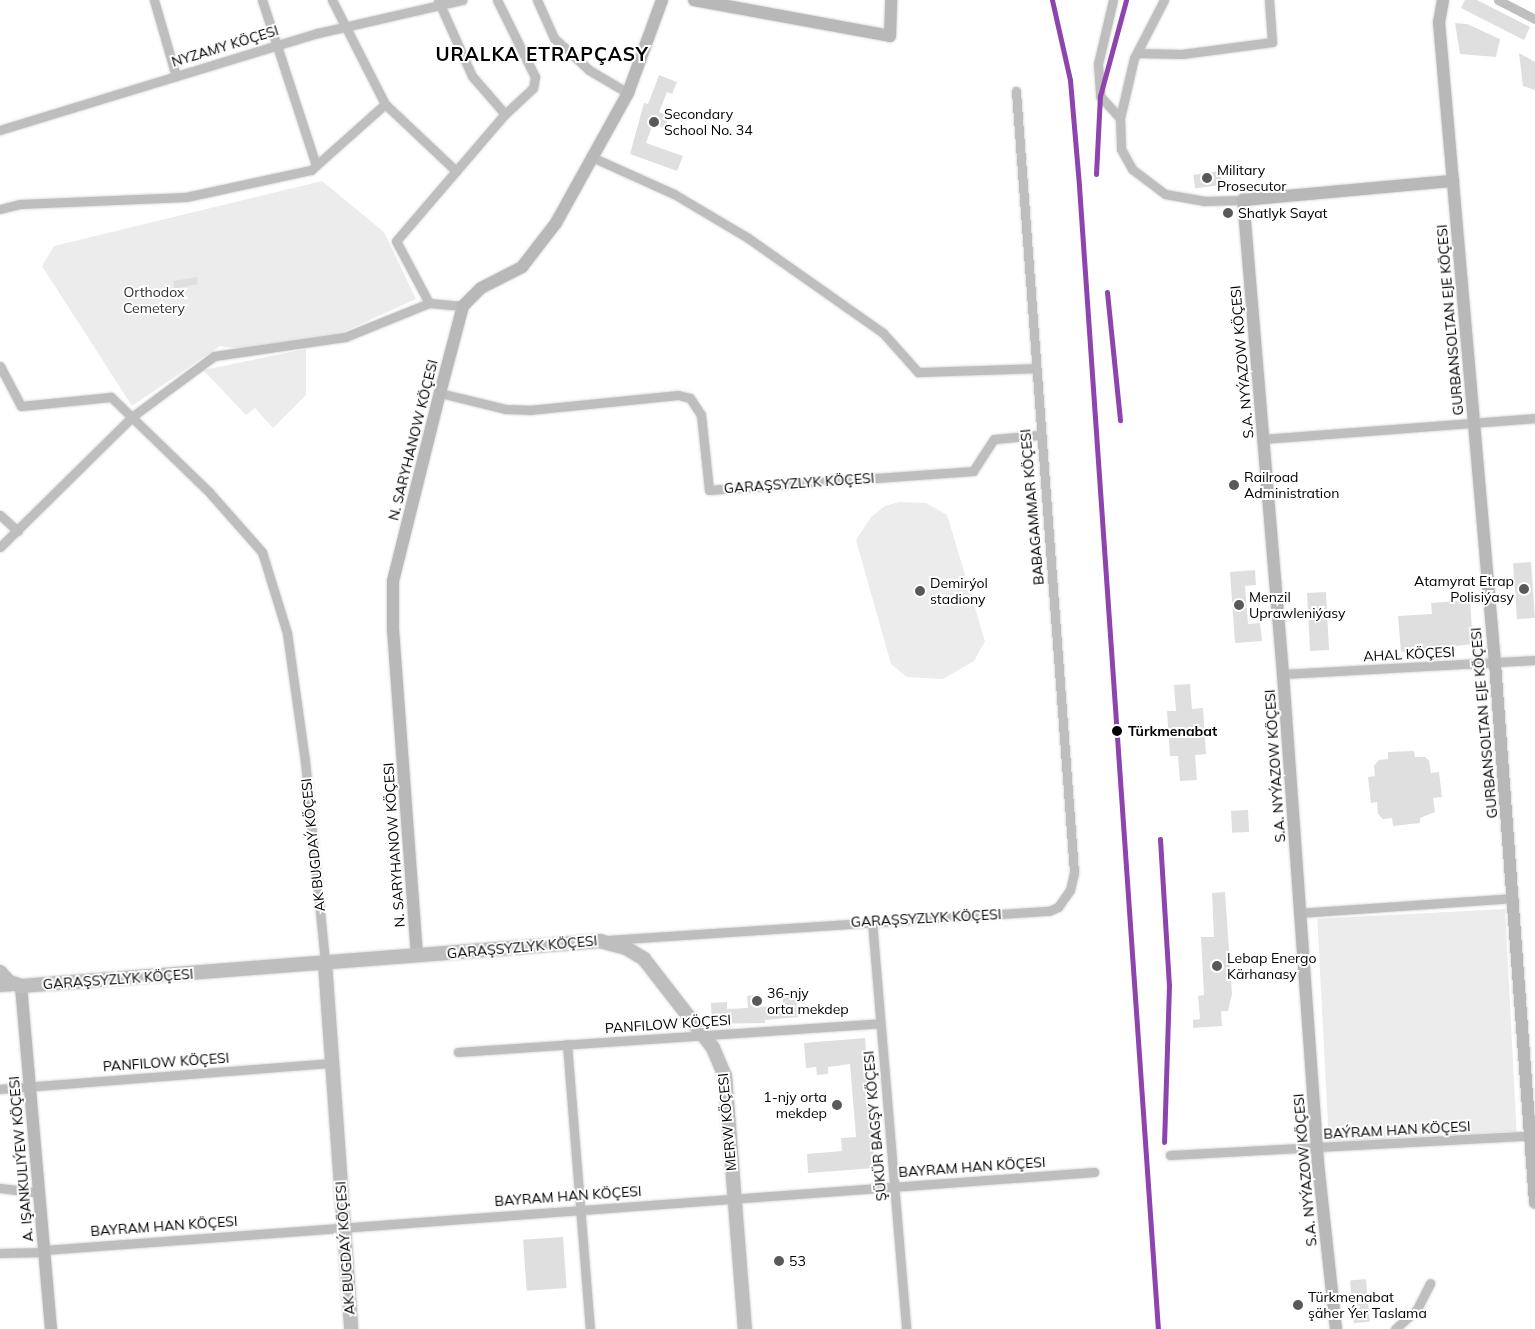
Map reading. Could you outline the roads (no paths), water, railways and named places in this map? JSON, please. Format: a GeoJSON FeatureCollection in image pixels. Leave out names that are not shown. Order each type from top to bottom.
{"type":"FeatureCollection","features":[{"type":"Feature","properties":{"kind":"main road","name":"GARAŞSYZLYK KÖÇESI"},"geometry":{"type":"LineString","coordinates":[[21,986],[600,941]]}},
{"type":"Feature","properties":{"kind":"main road","name":"MERW KÖÇESI"},"geometry":{"type":"LineString","coordinates":[[600,941],[626,948],[644,959],[720,1060],[725,1076],[745,1329]]}},
{"type":"Feature","properties":{"kind":"main road","name":"AK BUGDAÝ KÖÇESI"},"geometry":{"type":"LineString","coordinates":[[325,963],[334,1063],[342,1226],[350,1329]]}},
{"type":"Feature","properties":{"kind":"main road"},"geometry":{"type":"LineString","coordinates":[[0,972],[9,982],[21,986]]}},
{"type":"Feature","properties":{"kind":"street"},"geometry":{"type":"LineString","coordinates":[[154,0],[176,76]]}},
{"type":"Feature","properties":{"kind":"street"},"geometry":{"type":"LineString","coordinates":[[262,0],[316,164]]}},
{"type":"Feature","properties":{"kind":"street"},"geometry":{"type":"LineString","coordinates":[[332,0],[343,27],[386,104],[456,171]]}},
{"type":"Feature","properties":{"kind":"street","name":"NYZAMY KÖÇESI"},"geometry":{"type":"LineString","coordinates":[[0,130],[343,27],[439,3],[462,0]]}},
{"type":"Feature","properties":{"kind":"street"},"geometry":{"type":"LineString","coordinates":[[429,303],[396,241],[505,114],[533,88],[534,76],[497,0]]}},
{"type":"Feature","properties":{"kind":"street"},"geometry":{"type":"LineString","coordinates":[[537,0],[554,38],[589,70],[628,93]]}},
{"type":"Feature","properties":{"kind":"street"},"geometry":{"type":"LineString","coordinates":[[0,547],[133,416],[214,356],[345,337],[429,303],[463,306],[481,288],[522,267],[556,223],[594,158],[628,93],[662,0]]}},
{"type":"Feature","properties":{"kind":"street"},"geometry":{"type":"LineString","coordinates":[[694,0],[890,36],[891,0]]}},
{"type":"Feature","properties":{"kind":"street"},"geometry":{"type":"LineString","coordinates":[[1113,0],[1098,72],[1100,96],[1120,118]]}},
{"type":"Feature","properties":{"kind":"street"},"geometry":{"type":"LineString","coordinates":[[1164,0],[1137,53],[1120,118],[1121,149],[1132,170],[1166,194],[1203,201],[1244,200],[1453,181]]}},
{"type":"Feature","properties":{"kind":"street"},"geometry":{"type":"LineString","coordinates":[[1137,53],[1182,54],[1272,42],[1269,0]]}},
{"type":"Feature","properties":{"kind":"street","name":"GURBANSOLTAN EJE KÖÇESI"},"geometry":{"type":"LineString","coordinates":[[1441,2],[1439,22],[1495,663],[1533,1136],[1535,1203]]}},
{"type":"Feature","properties":{"kind":"street"},"geometry":{"type":"LineString","coordinates":[[439,3],[472,76],[505,114]]}},
{"type":"Feature","properties":{"kind":"street","name":"BABAGAMMAR KÖÇESI"},"geometry":{"type":"LineString","coordinates":[[1016,91],[1039,435],[1074,872],[1066,898],[1049,911]]}},
{"type":"Feature","properties":{"kind":"street"},"geometry":{"type":"LineString","coordinates":[[0,209],[20,204],[186,197],[311,170],[386,104]]}},
{"type":"Feature","properties":{"kind":"street"},"geometry":{"type":"LineString","coordinates":[[594,158],[674,194],[748,238],[883,334],[918,372],[1036,368]]}},
{"type":"Feature","properties":{"kind":"street","name":"S.A. NYÝAZOW KÖÇESI"},"geometry":{"type":"LineString","coordinates":[[1244,200],[1284,674],[1317,1148],[1333,1325]]}},
{"type":"Feature","properties":{"kind":"street","name":"N. SARYHANOW KÖÇESI"},"geometry":{"type":"LineString","coordinates":[[417,956],[393,629],[393,581],[463,306]]}},
{"type":"Feature","properties":{"kind":"street","name":"AK BUGDAÝ KÖÇESI"},"geometry":{"type":"LineString","coordinates":[[0,366],[21,406],[111,396],[209,492],[262,552],[287,633],[305,761],[325,963]]}},
{"type":"Feature","properties":{"kind":"street","name":"GARAŞSYZLYK KÖÇESI"},"geometry":{"type":"LineString","coordinates":[[440,393],[505,409],[529,410],[678,395],[690,398],[701,415],[709,490],[973,471],[994,439],[1039,435]]}},
{"type":"Feature","properties":{"kind":"street"},"geometry":{"type":"LineString","coordinates":[[1264,439],[1535,418]]}},
{"type":"Feature","properties":{"kind":"street"},"geometry":{"type":"LineString","coordinates":[[0,515],[18,531]]}},
{"type":"Feature","properties":{"kind":"street","name":"AHAL KÖÇESI"},"geometry":{"type":"LineString","coordinates":[[1284,674],[1535,660]]}},
{"type":"Feature","properties":{"kind":"street"},"geometry":{"type":"LineString","coordinates":[[1300,913],[1513,898]]}},
{"type":"Feature","properties":{"kind":"street","name":"GARAŞSYZLYK KÖÇESI"},"geometry":{"type":"LineString","coordinates":[[600,941],[872,921],[1049,911]]}},
{"type":"Feature","properties":{"kind":"street","name":"ŞÜKÜR BAGŞY KÖÇESI"},"geometry":{"type":"LineString","coordinates":[[872,921],[906,1329]]}},
{"type":"Feature","properties":{"kind":"street"},"geometry":{"type":"LineString","coordinates":[[0,987],[21,986]]}},
{"type":"Feature","properties":{"kind":"street","name":"A. IŞANKULIÝEW KÖÇESI"},"geometry":{"type":"LineString","coordinates":[[21,986],[51,1329]]}},
{"type":"Feature","properties":{"kind":"street","name":"PANFILOW KÖÇESI"},"geometry":{"type":"LineString","coordinates":[[458,1052],[880,1024]]}},
{"type":"Feature","properties":{"kind":"street"},"geometry":{"type":"LineString","coordinates":[[567,1044],[590,1329]]}},
{"type":"Feature","properties":{"kind":"street","name":"PANFILOW KÖÇESI"},"geometry":{"type":"LineString","coordinates":[[0,1089],[334,1063]]}},
{"type":"Feature","properties":{"kind":"street","name":"BAÝRAM HAN KÖÇESI"},"geometry":{"type":"LineString","coordinates":[[1170,1155],[1533,1136]]}},
{"type":"Feature","properties":{"kind":"street","name":"BAYRAM HAN KÖÇESI"},"geometry":{"type":"LineString","coordinates":[[0,1253],[342,1226],[1094,1172]]}},
{"type":"Feature","properties":{"kind":"street"},"geometry":{"type":"LineString","coordinates":[[0,1188],[39,1193]]}},
{"type":"Feature","properties":{"kind":"street"},"geometry":{"type":"LineString","coordinates":[[1394,1329],[1417,1309],[1430,1282]]}},
{"type":"Feature","properties":{"kind":"waterway"},"geometry":{"type":"LineString","coordinates":[[1498,0],[1535,19]]}},
{"type":"Feature","properties":{"kind":"place","name":"Secondary School No. 34"},"geometry":{"type":"Point","coordinates":[654,122]}},
{"type":"Feature","properties":{"kind":"place","name":"Military Prosecutor"},"geometry":{"type":"Point","coordinates":[1207,178]}},
{"type":"Feature","properties":{"kind":"place","name":"Shatlyk Sayat"},"geometry":{"type":"Point","coordinates":[1228,213]}},
{"type":"Feature","properties":{"kind":"place","name":"Railroad Administration"},"geometry":{"type":"Point","coordinates":[1234,485]}},
{"type":"Feature","properties":{"kind":"place","name":"Atamyrat Etrap Polisiýasy"},"geometry":{"type":"Point","coordinates":[1524,589]}},
{"type":"Feature","properties":{"kind":"place","name":"Demirýol stadiony"},"geometry":{"type":"Point","coordinates":[920,591]}},
{"type":"Feature","properties":{"kind":"place","name":"Menzil Uprawleniýasy"},"geometry":{"type":"Point","coordinates":[1239,605]}},
{"type":"Feature","properties":{"kind":"place","name":"Türkmenabat"},"geometry":{"type":"Point","coordinates":[1117,731]}},
{"type":"Feature","properties":{"kind":"place","name":"Lebap Energo Kärhanasy"},"geometry":{"type":"Point","coordinates":[1217,966]}},
{"type":"Feature","properties":{"kind":"place","name":"36-njy orta mekdep"},"geometry":{"type":"Point","coordinates":[757,1001]}},
{"type":"Feature","properties":{"kind":"place","name":"1-njy orta mekdep"},"geometry":{"type":"Point","coordinates":[837,1105]}},
{"type":"Feature","properties":{"kind":"place","name":"53"},"geometry":{"type":"Point","coordinates":[779,1261]}},
{"type":"Feature","properties":{"kind":"place","name":"Türkmenabat şäher Ýer Taslama"},"geometry":{"type":"Point","coordinates":[1298,1305]}},
{"type":"Feature","properties":{"kind":"district","name":"URALKA ETRAPÇASY"},"geometry":{"type":"Point","coordinates":[542,55]}},
{"type":"Feature","properties":{"kind":"park label","name":"Orthodox Cemetery"},"geometry":{"type":"Point","coordinates":[154,300]}}]}
